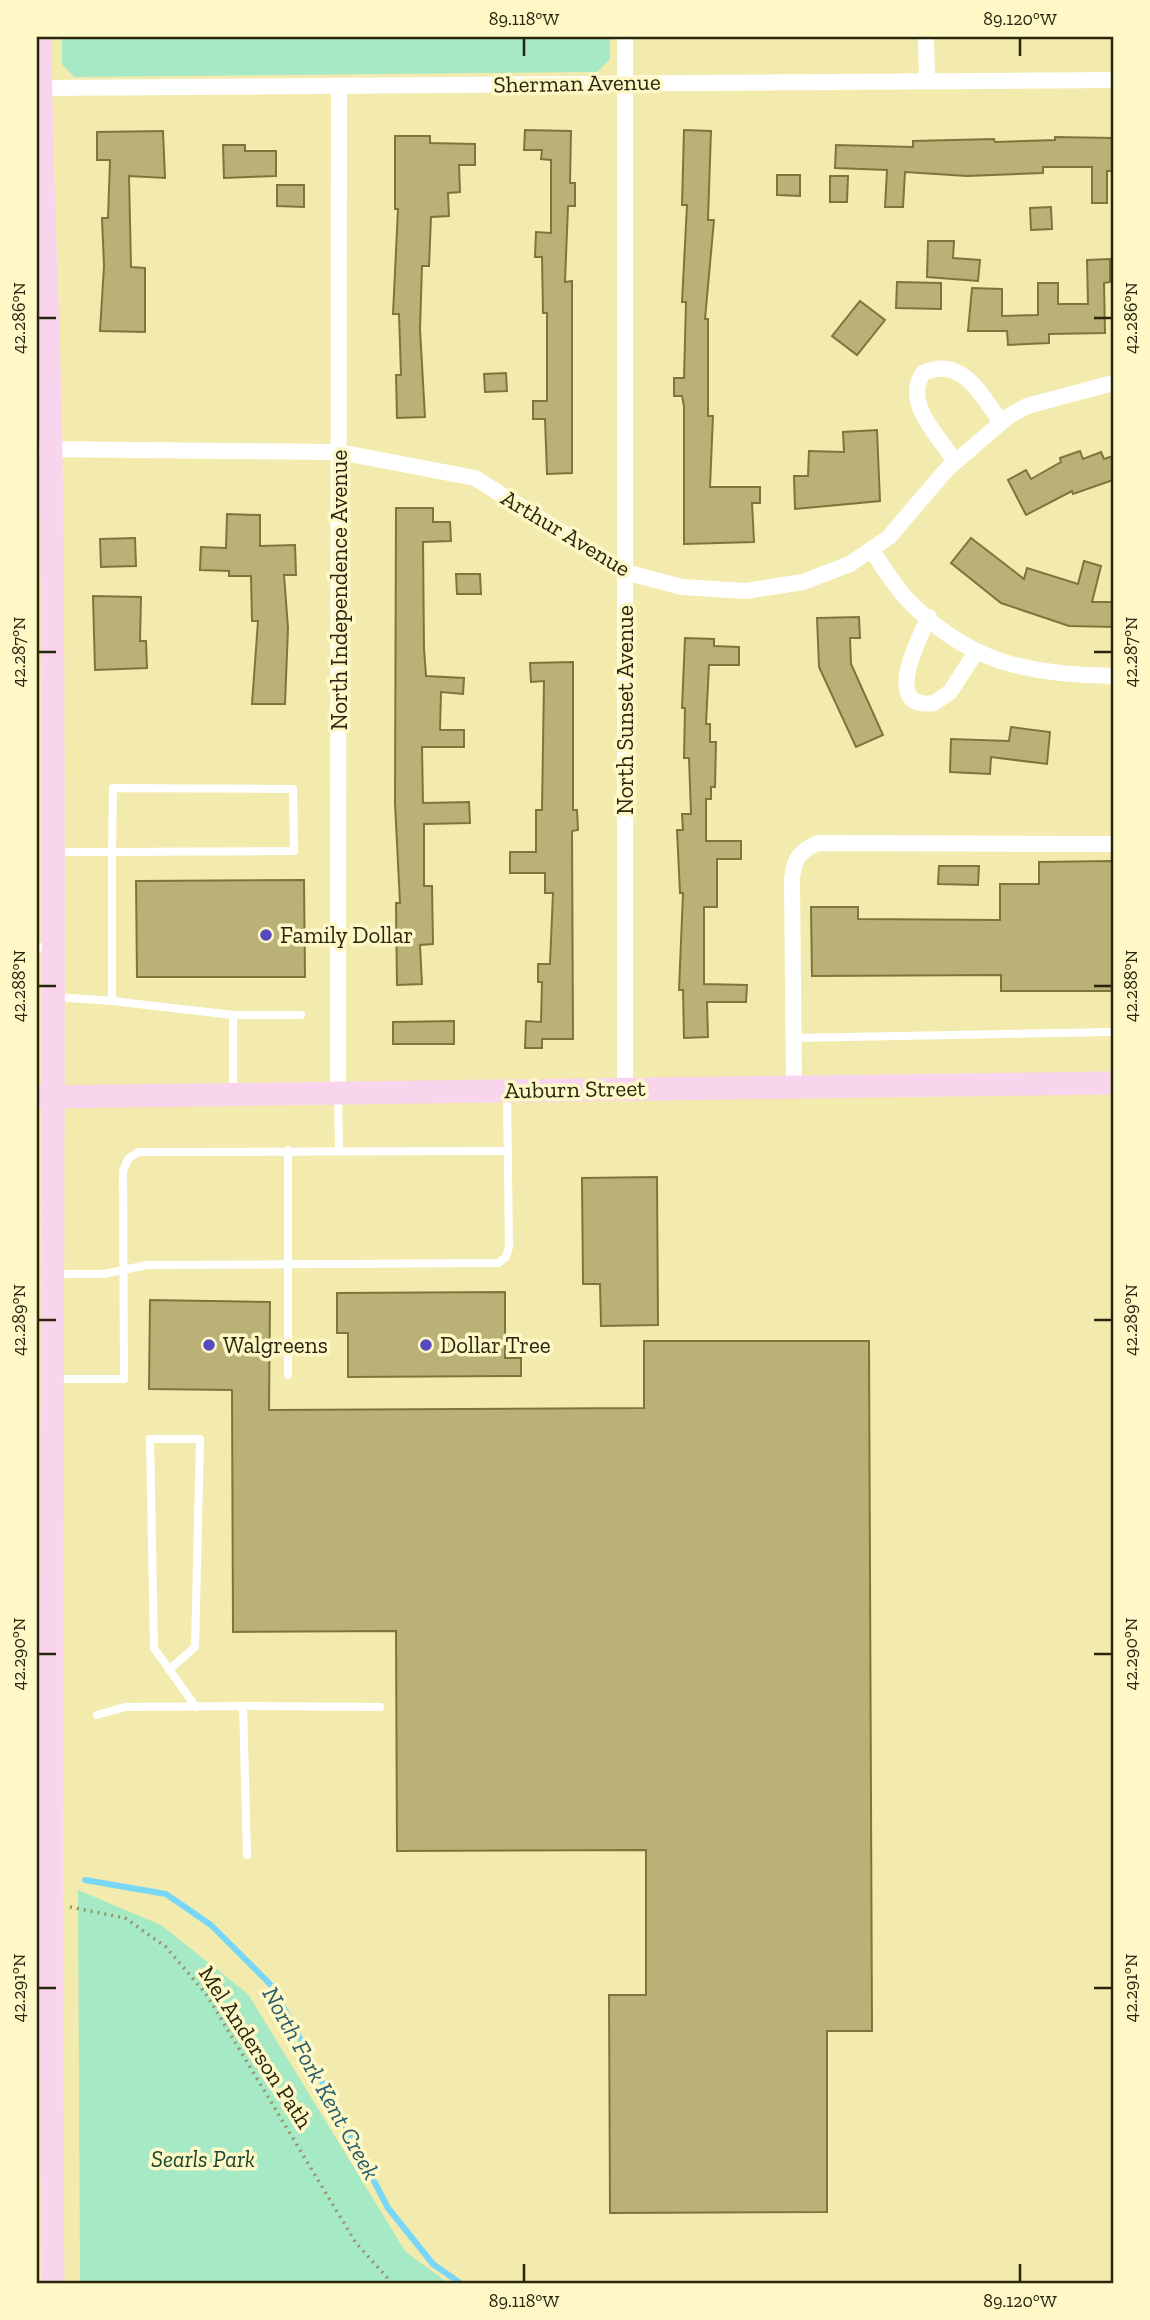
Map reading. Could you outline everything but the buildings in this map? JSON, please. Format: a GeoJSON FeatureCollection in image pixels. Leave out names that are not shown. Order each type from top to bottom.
{"type":"FeatureCollection","features":[{"type":"Feature","properties":{"kind":"main road"},"geometry":{"type":"LineString","coordinates":[[40,37],[38,121],[52,852],[45,948],[52,997],[44,1097],[50,1273],[49,1903],[53,2283]]}},
{"type":"Feature","properties":{"kind":"main road","name":"Auburn Street"},"geometry":{"type":"LineString","coordinates":[[44,1097],[1113,1083]]}},
{"type":"Feature","properties":{"kind":"street","name":"North Sunset Avenue"},"geometry":{"type":"LineString","coordinates":[[625,37],[625,1089]]}},
{"type":"Feature","properties":{"kind":"street"},"geometry":{"type":"LineString","coordinates":[[926,37],[927,81]]}},
{"type":"Feature","properties":{"kind":"street","name":"Sherman Avenue"},"geometry":{"type":"LineString","coordinates":[[40,88],[339,88],[625,81],[1113,80]]}},
{"type":"Feature","properties":{"kind":"street","name":"North Independence Avenue"},"geometry":{"type":"LineString","coordinates":[[338,1093],[339,88]]}},
{"type":"Feature","properties":{"kind":"street"},"geometry":{"type":"LineString","coordinates":[[955,461],[916,398],[916,383],[923,373],[943,368],[955,369],[965,375],[1001,422]]}},
{"type":"Feature","properties":{"kind":"street","name":"Arthur Avenue"},"geometry":{"type":"LineString","coordinates":[[44,449],[339,452],[475,478],[625,572],[682,587],[746,591],[803,582],[850,564],[872,551],[955,461],[1001,422],[1027,406],[1113,383]]}},
{"type":"Feature","properties":{"kind":"street"},"geometry":{"type":"LineString","coordinates":[[872,551],[907,599],[976,652],[1025,670],[1059,675],[1113,676]]}},
{"type":"Feature","properties":{"kind":"street"},"geometry":{"type":"LineString","coordinates":[[929,617],[906,677],[910,695],[918,701],[934,703],[950,692],[976,652]]}},
{"type":"Feature","properties":{"kind":"street"},"geometry":{"type":"LineString","coordinates":[[793,1087],[792,879],[793,864],[806,848],[818,843],[1113,844]]}},
{"type":"Feature","properties":{"kind":"lane"},"geometry":{"type":"LineString","coordinates":[[52,852],[112,852],[294,851],[293,789],[113,788],[112,852],[113,1001]]}},
{"type":"Feature","properties":{"kind":"lane"},"geometry":{"type":"LineString","coordinates":[[52,997],[233,1015],[302,1015]]}},
{"type":"Feature","properties":{"kind":"lane"},"geometry":{"type":"LineString","coordinates":[[233,1015],[233,1094]]}},
{"type":"Feature","properties":{"kind":"lane"},"geometry":{"type":"LineString","coordinates":[[793,1038],[1113,1032]]}},
{"type":"Feature","properties":{"kind":"lane"},"geometry":{"type":"LineString","coordinates":[[50,1273],[104,1274],[147,1265],[491,1264],[503,1261],[509,1247],[507,1090]]}},
{"type":"Feature","properties":{"kind":"lane"},"geometry":{"type":"LineString","coordinates":[[338,1093],[339,1150]]}},
{"type":"Feature","properties":{"kind":"lane"},"geometry":{"type":"LineString","coordinates":[[288,1150],[288,1375]]}},
{"type":"Feature","properties":{"kind":"lane"},"geometry":{"type":"LineString","coordinates":[[50,1379],[124,1379],[123,1171],[128,1158],[138,1152],[508,1151]]}},
{"type":"Feature","properties":{"kind":"lane"},"geometry":{"type":"LineString","coordinates":[[169,1670],[195,1647],[200,1439],[150,1439],[154,1648],[169,1670],[195,1707]]}},
{"type":"Feature","properties":{"kind":"lane"},"geometry":{"type":"LineString","coordinates":[[243,1706],[247,1855]]}},
{"type":"Feature","properties":{"kind":"lane"},"geometry":{"type":"LineString","coordinates":[[97,1715],[125,1707],[380,1707]]}},
{"type":"Feature","properties":{"kind":"path","name":"Mel Anderson Path"},"geometry":{"type":"LineString","coordinates":[[49,1903],[125,1918],[166,1947],[206,1994],[356,2243],[392,2283]]}},
{"type":"Feature","properties":{"kind":"green space"},"geometry":{"type":"Polygon","coordinates":[[[62,37],[610,37],[610,59],[597,72],[74,77],[62,64],[62,37]]]}},
{"type":"Feature","properties":{"kind":"green space","name":"Searls Park"},"geometry":{"type":"Polygon","coordinates":[[[78,1890],[161,1925],[248,1994],[405,2251],[448,2283],[80,2283],[78,1890]]]}},
{"type":"Feature","properties":{"kind":"waterway","name":"North Fork Kent Creek"},"geometry":{"type":"LineString","coordinates":[[85,1880],[166,1894],[211,1925],[273,1987],[388,2208],[433,2264],[460,2283]]}},
{"type":"Feature","properties":{"kind":"place","name":"Family Dollar"},"geometry":{"type":"Point","coordinates":[266,935]}},
{"type":"Feature","properties":{"kind":"place","name":"Walgreens"},"geometry":{"type":"Point","coordinates":[209,1345]}},
{"type":"Feature","properties":{"kind":"place","name":"Dollar Tree"},"geometry":{"type":"Point","coordinates":[426,1345]}}]}
